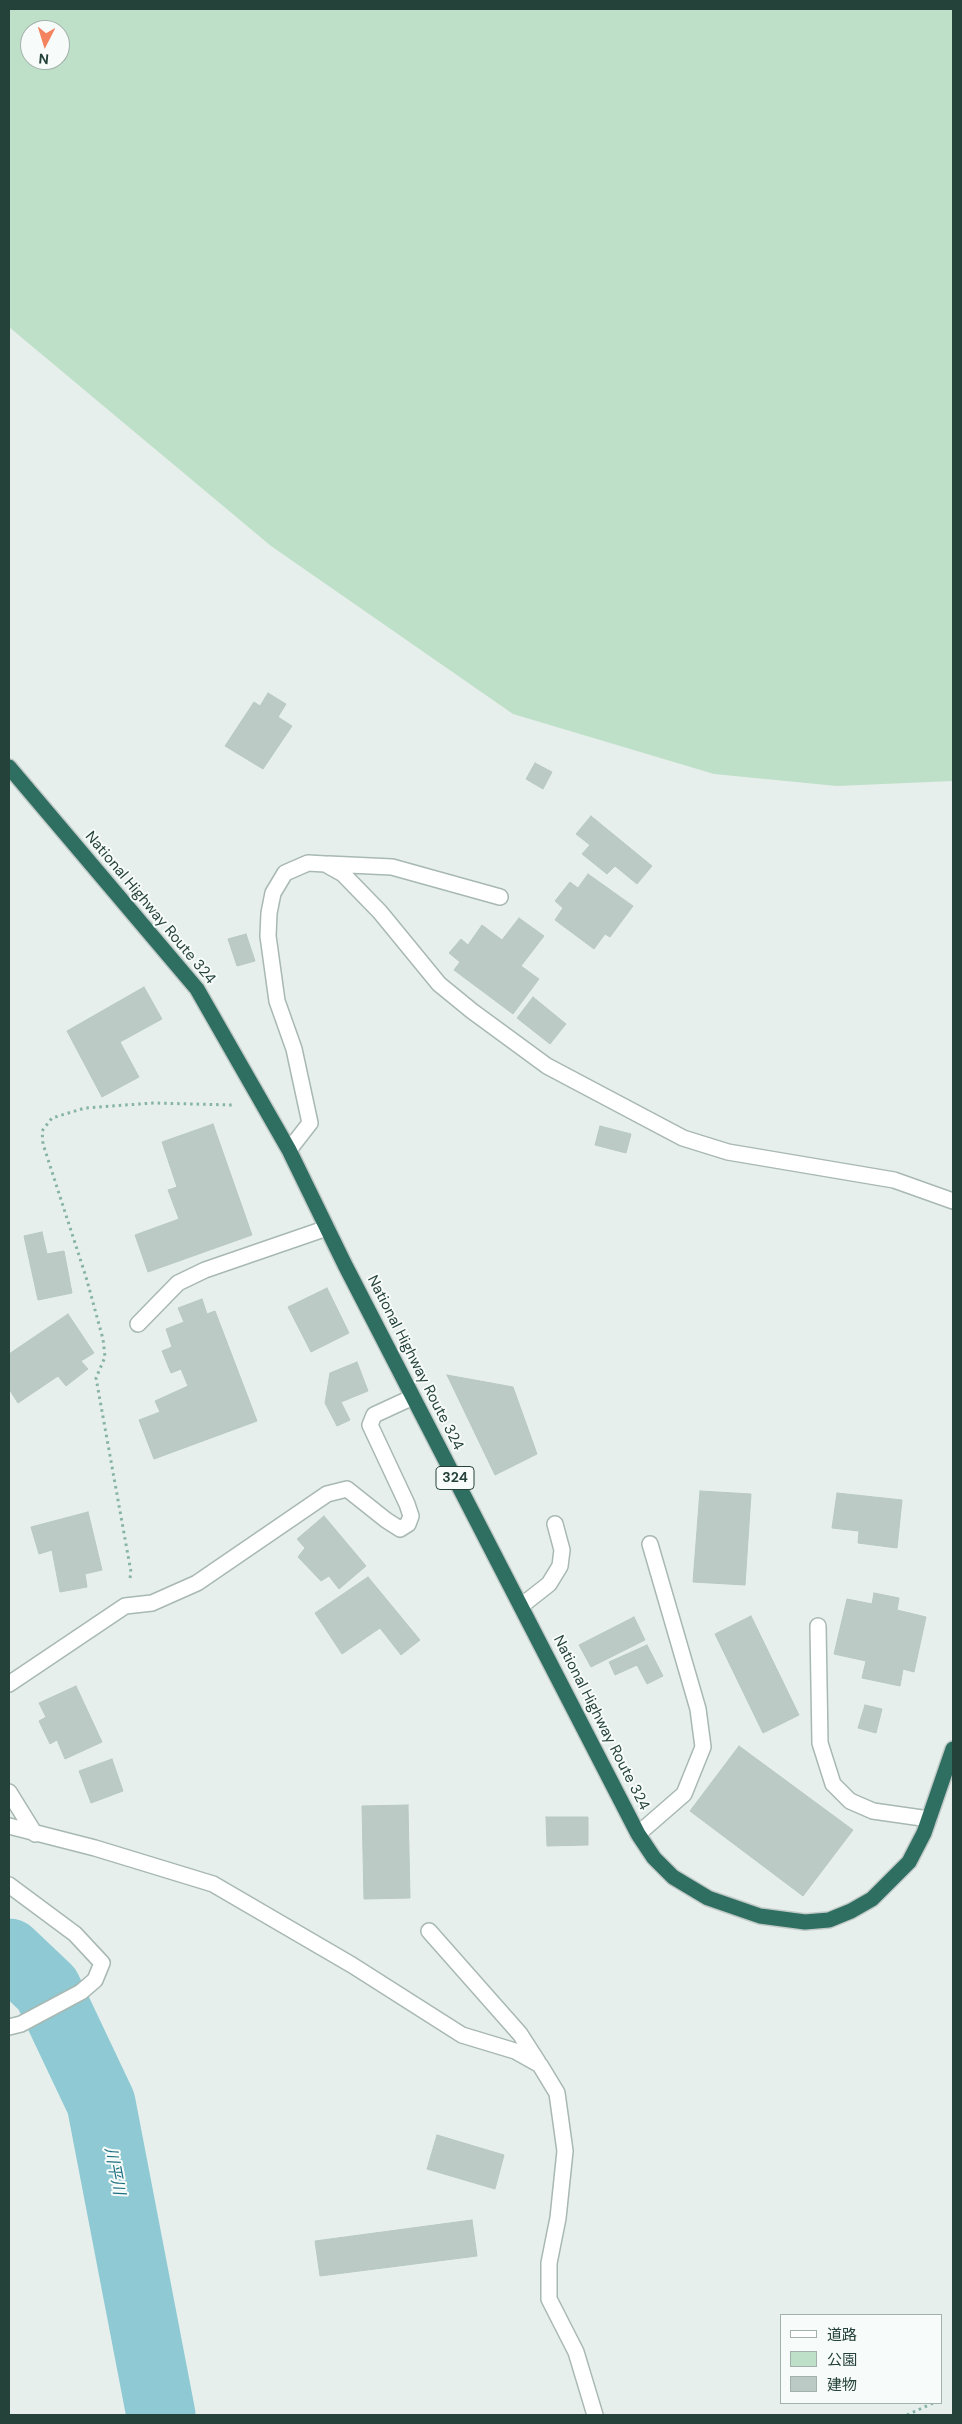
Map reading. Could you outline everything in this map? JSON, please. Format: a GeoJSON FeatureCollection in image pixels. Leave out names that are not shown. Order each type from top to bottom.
{"type":"FeatureCollection","features":[{"type":"Feature","properties":{"kind":"highway","name":"National Highway Route 324"},"geometry":{"type":"LineString","coordinates":[[9,767],[197,989],[289,1150],[413,1397],[638,1834],[660,1864],[673,1877],[691,1890],[760,1916],[805,1922],[829,1920],[851,1911],[872,1899],[909,1862],[929,1819],[953,1749]]}},
{"type":"Feature","properties":{"kind":"street"},"geometry":{"type":"LineString","coordinates":[[289,1150],[310,1123],[294,1049],[277,1001],[268,936],[269,913],[273,893],[285,873],[308,863],[392,867],[500,897]]}},
{"type":"Feature","properties":{"kind":"street"},"geometry":{"type":"LineString","coordinates":[[325,864],[343,874],[380,912],[439,984],[472,1012],[556,1070],[683,1138],[728,1152],[894,1180],[953,1202]]}},
{"type":"Feature","properties":{"kind":"street"},"geometry":{"type":"LineString","coordinates":[[138,1324],[178,1283],[205,1270],[327,1228]]}},
{"type":"Feature","properties":{"kind":"street"},"geometry":{"type":"LineString","coordinates":[[9,1684],[126,1606],[152,1603],[197,1583],[327,1494],[346,1489],[400,1529],[408,1524],[411,1516],[408,1504],[370,1424],[374,1415],[413,1397]]}},
{"type":"Feature","properties":{"kind":"street"},"geometry":{"type":"LineString","coordinates":[[521,1606],[549,1584],[560,1566],[562,1550],[555,1524]]}},
{"type":"Feature","properties":{"kind":"street"},"geometry":{"type":"LineString","coordinates":[[638,1834],[684,1794],[703,1747],[698,1709],[650,1544]]}},
{"type":"Feature","properties":{"kind":"street"},"geometry":{"type":"LineString","coordinates":[[818,1626],[820,1743],[832,1784],[850,1801],[873,1811],[929,1819]]}},
{"type":"Feature","properties":{"kind":"street"},"geometry":{"type":"LineString","coordinates":[[9,1792],[35,1834]]}},
{"type":"Feature","properties":{"kind":"street"},"geometry":{"type":"LineString","coordinates":[[9,1826],[95,1848],[213,1884],[352,1965],[462,2035],[515,2051],[540,2065]]}},
{"type":"Feature","properties":{"kind":"street"},"geometry":{"type":"LineString","coordinates":[[9,1885],[75,1934],[102,1963],[95,1980],[81,1992],[15,2025]]}},
{"type":"Feature","properties":{"kind":"street"},"geometry":{"type":"LineString","coordinates":[[429,1931],[520,2034],[557,2093],[565,2151],[558,2218],[549,2262],[549,2299],[576,2352],[595,2415]]}},
{"type":"Feature","properties":{"kind":"path"},"geometry":{"type":"LineString","coordinates":[[126,1606],[131,1572],[96,1378],[105,1357],[103,1339],[86,1277],[43,1144],[42,1131],[52,1118],[85,1108],[153,1104],[262,1104]]}},
{"type":"Feature","properties":{"kind":"path"},"geometry":{"type":"LineString","coordinates":[[908,2415],[931,2404]]}},
{"type":"Feature","properties":{"kind":"green space"},"geometry":{"type":"Polygon","coordinates":[[[9,9],[953,9],[953,781],[837,786],[714,774],[513,714],[271,546],[9,327],[9,9]]]}},
{"type":"Feature","properties":{"kind":"building"},"geometry":{"type":"Polygon","coordinates":[[[268,693],[286,704],[278,717],[292,726],[263,769],[225,746],[254,702],[260,706],[268,693]]]}},
{"type":"Feature","properties":{"kind":"building"},"geometry":{"type":"Polygon","coordinates":[[[535,763],[552,772],[543,789],[526,779],[535,763]]]}},
{"type":"Feature","properties":{"kind":"building"},"geometry":{"type":"Polygon","coordinates":[[[591,816],[652,866],[637,884],[615,866],[607,874],[582,854],[590,845],[576,834],[591,816]]]}},
{"type":"Feature","properties":{"kind":"building"},"geometry":{"type":"Polygon","coordinates":[[[588,874],[633,906],[610,937],[605,934],[594,949],[555,920],[563,908],[555,901],[570,882],[578,888],[588,874]]]}},
{"type":"Feature","properties":{"kind":"building"},"geometry":{"type":"Polygon","coordinates":[[[519,918],[544,936],[521,966],[539,979],[513,1014],[454,970],[460,962],[449,953],[461,939],[468,945],[482,925],[502,940],[519,918]]]}},
{"type":"Feature","properties":{"kind":"building"},"geometry":{"type":"Polygon","coordinates":[[[246,934],[255,961],[237,966],[228,939],[246,934]]]}},
{"type":"Feature","properties":{"kind":"building"},"geometry":{"type":"Polygon","coordinates":[[[144,987],[162,1019],[120,1042],[139,1077],[102,1097],[67,1031],[144,987]]]}},
{"type":"Feature","properties":{"kind":"building"},"geometry":{"type":"Polygon","coordinates":[[[533,997],[566,1024],[550,1044],[517,1018],[533,997]]]}},
{"type":"Feature","properties":{"kind":"building"},"geometry":{"type":"Polygon","coordinates":[[[213,1124],[252,1235],[148,1272],[135,1235],[179,1219],[168,1190],[177,1187],[162,1142],[213,1124]]]}},
{"type":"Feature","properties":{"kind":"building"},"geometry":{"type":"Polygon","coordinates":[[[600,1126],[631,1134],[626,1153],[595,1145],[600,1126]]]}},
{"type":"Feature","properties":{"kind":"building"},"geometry":{"type":"Polygon","coordinates":[[[42,1232],[47,1254],[64,1251],[72,1293],[38,1300],[24,1236],[42,1232]]]}},
{"type":"Feature","properties":{"kind":"building"},"geometry":{"type":"Polygon","coordinates":[[[327,1288],[349,1333],[311,1352],[288,1307],[327,1288]]]}},
{"type":"Feature","properties":{"kind":"building"},"geometry":{"type":"Polygon","coordinates":[[[202,1299],[207,1314],[215,1311],[257,1421],[154,1459],[139,1420],[160,1412],[155,1401],[188,1386],[181,1369],[171,1373],[162,1351],[172,1347],[166,1329],[184,1322],[178,1308],[202,1299]]]}},
{"type":"Feature","properties":{"kind":"building"},"geometry":{"type":"Polygon","coordinates":[[[68,1314],[94,1353],[81,1361],[88,1369],[66,1386],[58,1376],[18,1403],[9,1389],[9,1354],[68,1314]]]}},
{"type":"Feature","properties":{"kind":"building"},"geometry":{"type":"Polygon","coordinates":[[[357,1362],[368,1391],[341,1402],[350,1420],[337,1426],[325,1403],[330,1373],[357,1362]]]}},
{"type":"Feature","properties":{"kind":"building"},"geometry":{"type":"Polygon","coordinates":[[[447,1375],[513,1387],[537,1454],[495,1475],[447,1375]]]}},
{"type":"Feature","properties":{"kind":"building"},"geometry":{"type":"Polygon","coordinates":[[[700,1491],[751,1494],[745,1585],[693,1582],[700,1491]]]}},
{"type":"Feature","properties":{"kind":"building"},"geometry":{"type":"Polygon","coordinates":[[[837,1493],[902,1500],[897,1548],[858,1543],[859,1531],[832,1528],[837,1493]]]}},
{"type":"Feature","properties":{"kind":"building"},"geometry":{"type":"Polygon","coordinates":[[[88,1512],[102,1570],[85,1574],[87,1587],[60,1592],[52,1550],[39,1554],[31,1527],[88,1512]]]}},
{"type":"Feature","properties":{"kind":"building"},"geometry":{"type":"Polygon","coordinates":[[[324,1516],[366,1566],[339,1589],[329,1576],[321,1581],[298,1557],[305,1548],[297,1539],[324,1516]]]}},
{"type":"Feature","properties":{"kind":"building"},"geometry":{"type":"Polygon","coordinates":[[[368,1577],[420,1640],[401,1655],[380,1628],[342,1654],[315,1613],[368,1577]]]}},
{"type":"Feature","properties":{"kind":"building"},"geometry":{"type":"Polygon","coordinates":[[[874,1593],[899,1598],[897,1610],[926,1617],[914,1672],[903,1669],[900,1686],[862,1678],[866,1661],[834,1654],[847,1599],[872,1604],[874,1593]]]}},
{"type":"Feature","properties":{"kind":"building"},"geometry":{"type":"Polygon","coordinates":[[[751,1616],[799,1715],[763,1733],[715,1634],[751,1616]]]}},
{"type":"Feature","properties":{"kind":"building"},"geometry":{"type":"Polygon","coordinates":[[[634,1617],[645,1640],[591,1667],[579,1645],[634,1617]]]}},
{"type":"Feature","properties":{"kind":"building"},"geometry":{"type":"Polygon","coordinates":[[[647,1645],[663,1676],[647,1684],[637,1665],[615,1675],[609,1662],[647,1645]]]}},
{"type":"Feature","properties":{"kind":"building"},"geometry":{"type":"Polygon","coordinates":[[[76,1686],[102,1742],[65,1759],[57,1740],[50,1744],[39,1721],[46,1717],[39,1703],[76,1686]]]}},
{"type":"Feature","properties":{"kind":"building"},"geometry":{"type":"Polygon","coordinates":[[[865,1705],[882,1709],[876,1733],[858,1728],[865,1705]]]}},
{"type":"Feature","properties":{"kind":"building"},"geometry":{"type":"Polygon","coordinates":[[[739,1746],[853,1830],[803,1896],[690,1811],[739,1746]]]}},
{"type":"Feature","properties":{"kind":"building"},"geometry":{"type":"Polygon","coordinates":[[[112,1759],[123,1791],[91,1803],[79,1771],[112,1759]]]}},
{"type":"Feature","properties":{"kind":"building"},"geometry":{"type":"Polygon","coordinates":[[[408,1805],[410,1898],[364,1899],[362,1806],[408,1805]]]}},
{"type":"Feature","properties":{"kind":"building"},"geometry":{"type":"Polygon","coordinates":[[[546,1817],[588,1817],[588,1845],[547,1846],[546,1817]]]}},
{"type":"Feature","properties":{"kind":"building"},"geometry":{"type":"Polygon","coordinates":[[[437,2135],[504,2155],[495,2189],[427,2169],[437,2135]]]}},
{"type":"Feature","properties":{"kind":"building"},"geometry":{"type":"Polygon","coordinates":[[[472,2220],[477,2256],[320,2276],[315,2241],[472,2220]]]}},
{"type":"Feature","properties":{"kind":"waterway","name":"川平川"},"geometry":{"type":"LineString","coordinates":[[9,1953],[47,1989],[101,2103],[161,2415]]}}]}
